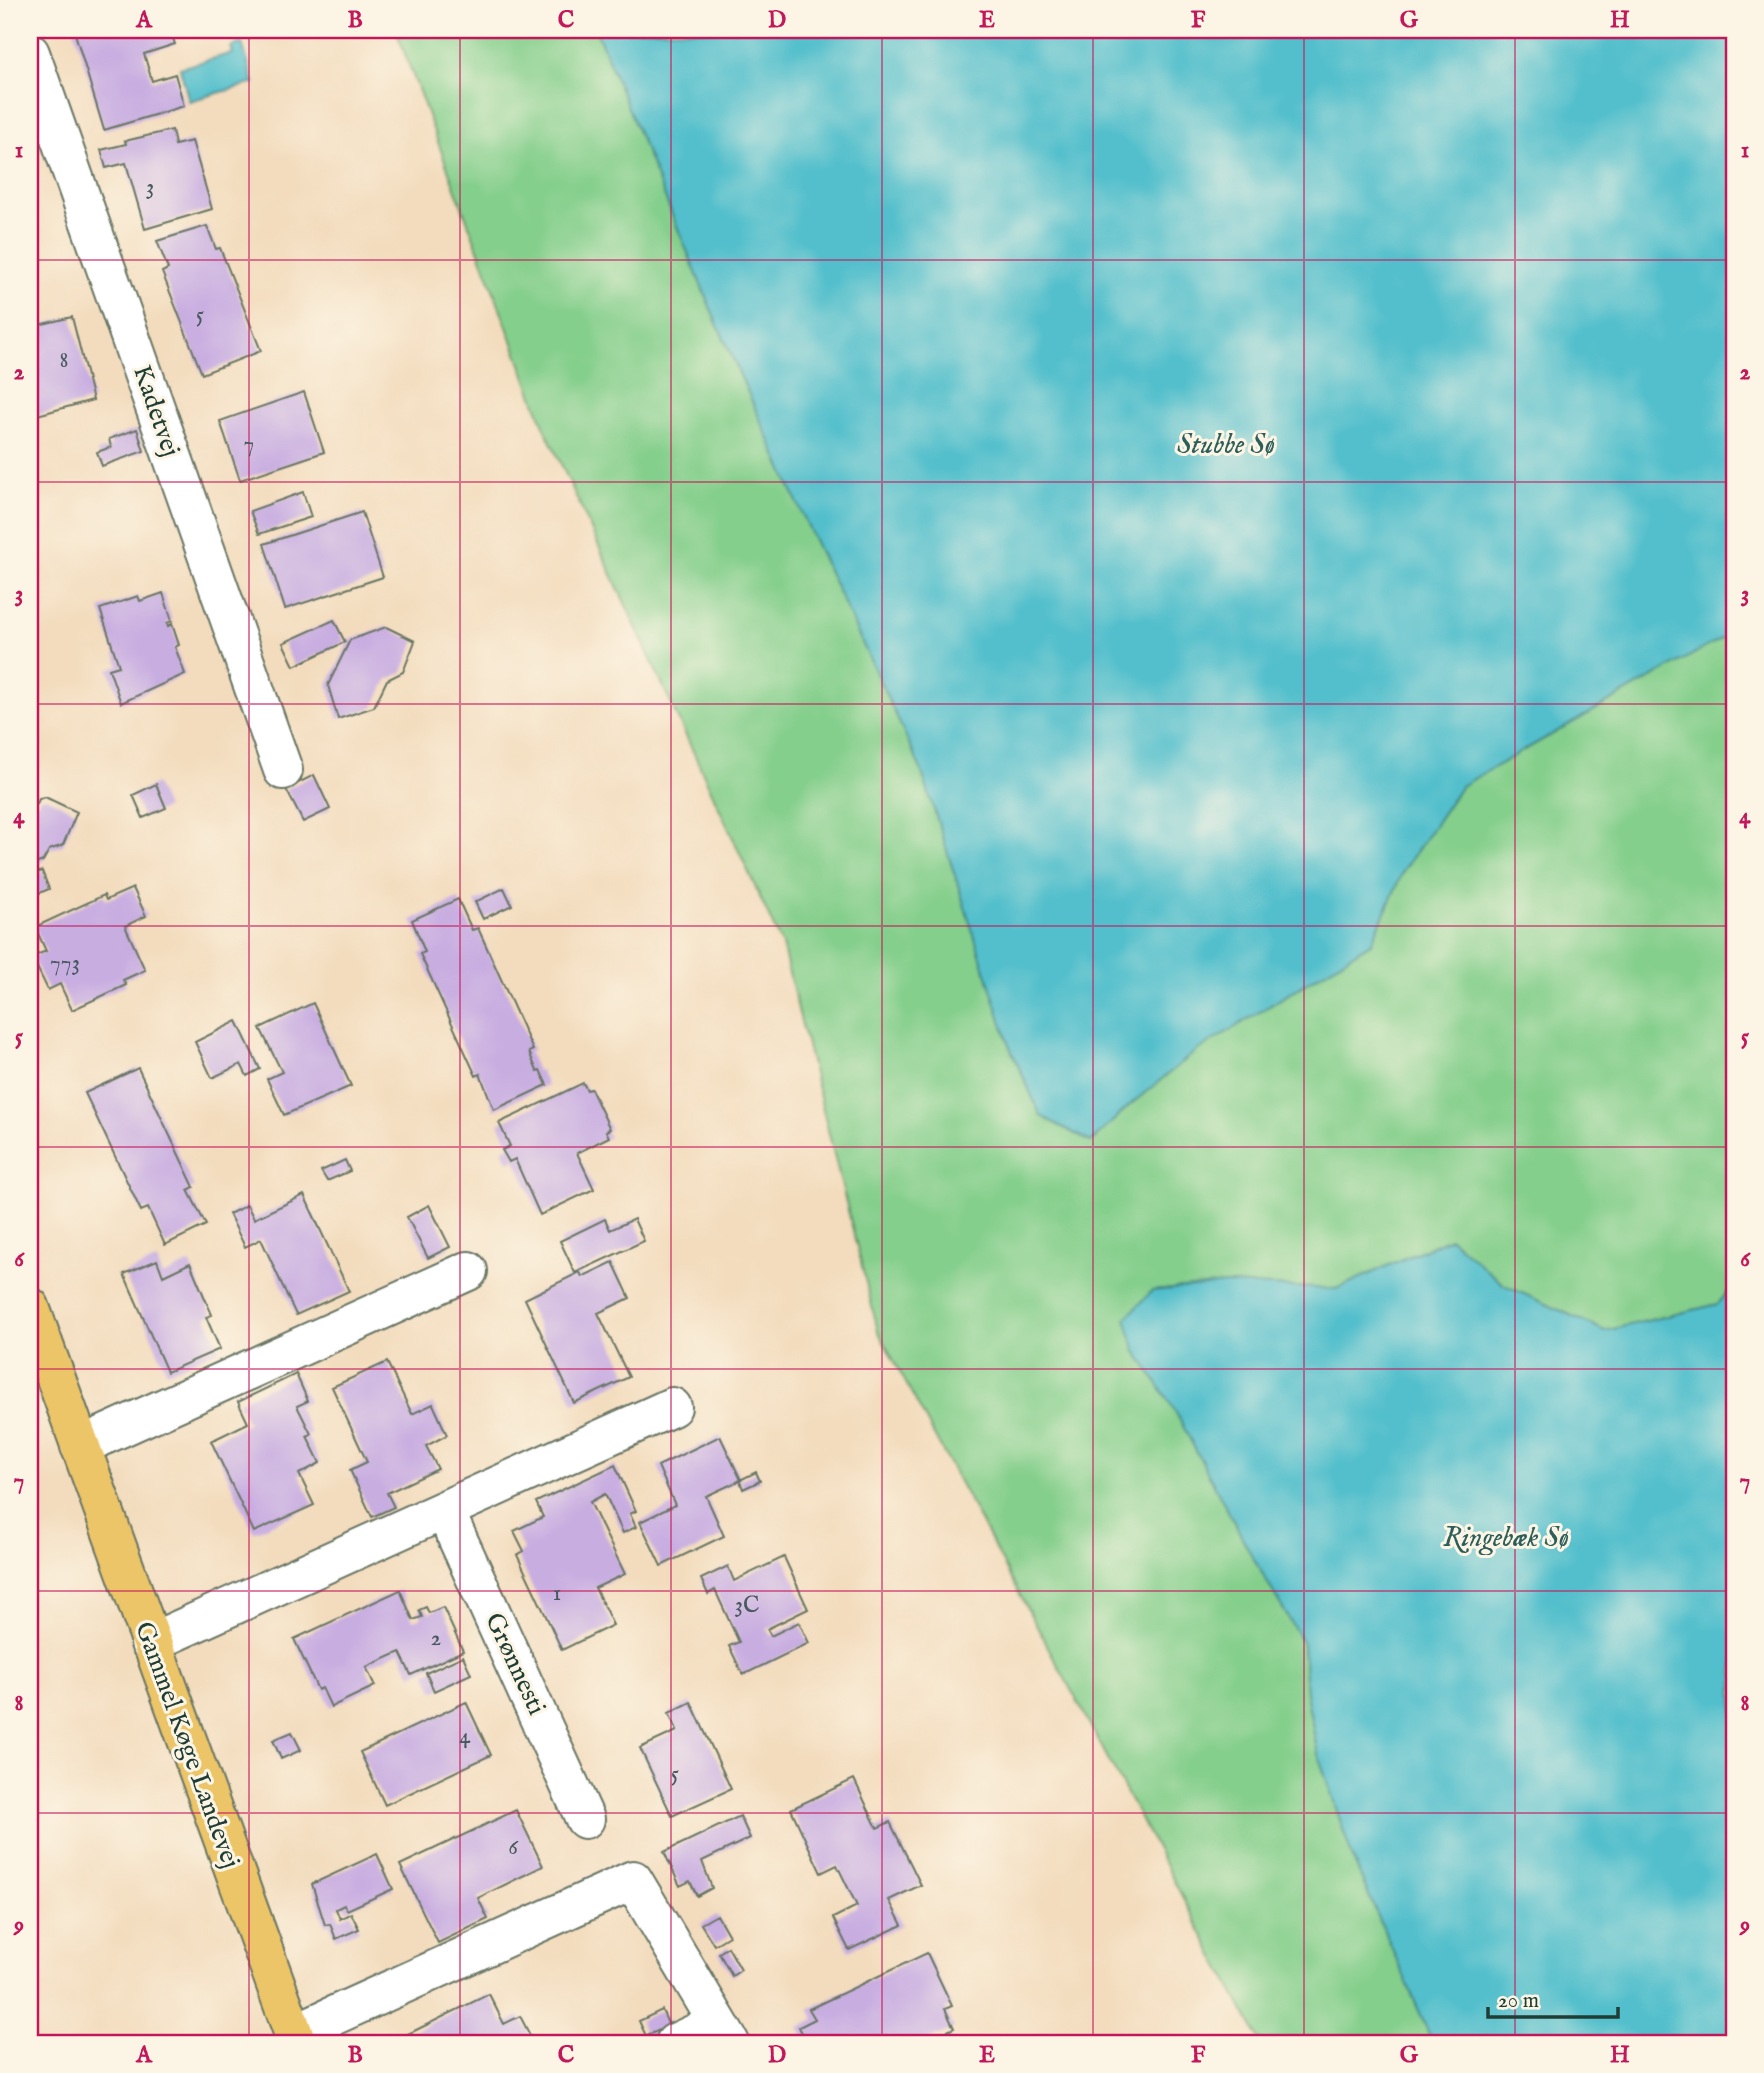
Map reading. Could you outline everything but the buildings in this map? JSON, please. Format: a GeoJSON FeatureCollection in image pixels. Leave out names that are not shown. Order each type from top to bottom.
{"type":"FeatureCollection","features":[{"type":"Feature","properties":{"kind":"main road","name":"Gammel Køge Landevej"},"geometry":{"type":"LineString","coordinates":[[30,1307],[295,2039]]}},
{"type":"Feature","properties":{"kind":"street","name":"Kadetvej"},"geometry":{"type":"LineString","coordinates":[[30,53],[283,770]]}},
{"type":"Feature","properties":{"kind":"street"},"geometry":{"type":"LineString","coordinates":[[80,1446],[468,1271]]}},
{"type":"Feature","properties":{"kind":"street"},"geometry":{"type":"LineString","coordinates":[[150,1643],[672,1407]]}},
{"type":"Feature","properties":{"kind":"street","name":"Grønnesti"},"geometry":{"type":"LineString","coordinates":[[445,1511],[585,1819]]}},
{"type":"Feature","properties":{"kind":"street"},"geometry":{"type":"LineString","coordinates":[[295,2039],[633,1880],[724,2033],[675,2043]]}},
{"type":"Feature","properties":{"kind":"green space"},"geometry":{"type":"Polygon","coordinates":[[[396,30],[596,30],[716,321],[921,769],[1009,1045],[1041,1116],[1091,1142],[1131,1104],[1195,1052],[1372,942],[1403,871],[1461,786],[1734,631],[1734,1285],[1718,1304],[1605,1331],[1504,1285],[1450,1238],[1336,1289],[1226,1284],[1152,1291],[1135,1349],[1174,1409],[1251,1554],[1303,1643],[1306,1693],[1318,1754],[1353,1859],[1433,2043],[1261,2043],[878,1331],[782,945],[546,431],[396,30]]]}},
{"type":"Feature","properties":{"kind":"water","name":"Stubbe Sø"},"geometry":{"type":"Polygon","coordinates":[[[596,30],[1734,30],[1734,631],[1461,786],[1403,871],[1372,942],[1195,1052],[1131,1104],[1091,1142],[1041,1116],[1009,1045],[921,769],[716,321],[596,30]]]}},
{"type":"Feature","properties":{"kind":"water"},"geometry":{"type":"Polygon","coordinates":[[[242,43],[254,83],[189,101],[180,68],[233,53],[231,47],[242,43]]]}},
{"type":"Feature","properties":{"kind":"water","name":"Ringebæk Sø"},"geometry":{"type":"Polygon","coordinates":[[[1450,1238],[1504,1285],[1605,1331],[1718,1304],[1734,1285],[1734,2043],[1433,2043],[1353,1859],[1318,1754],[1306,1693],[1303,1643],[1251,1554],[1174,1409],[1135,1349],[1126,1318],[1152,1291],[1226,1284],[1336,1289],[1450,1238]]]}}]}
